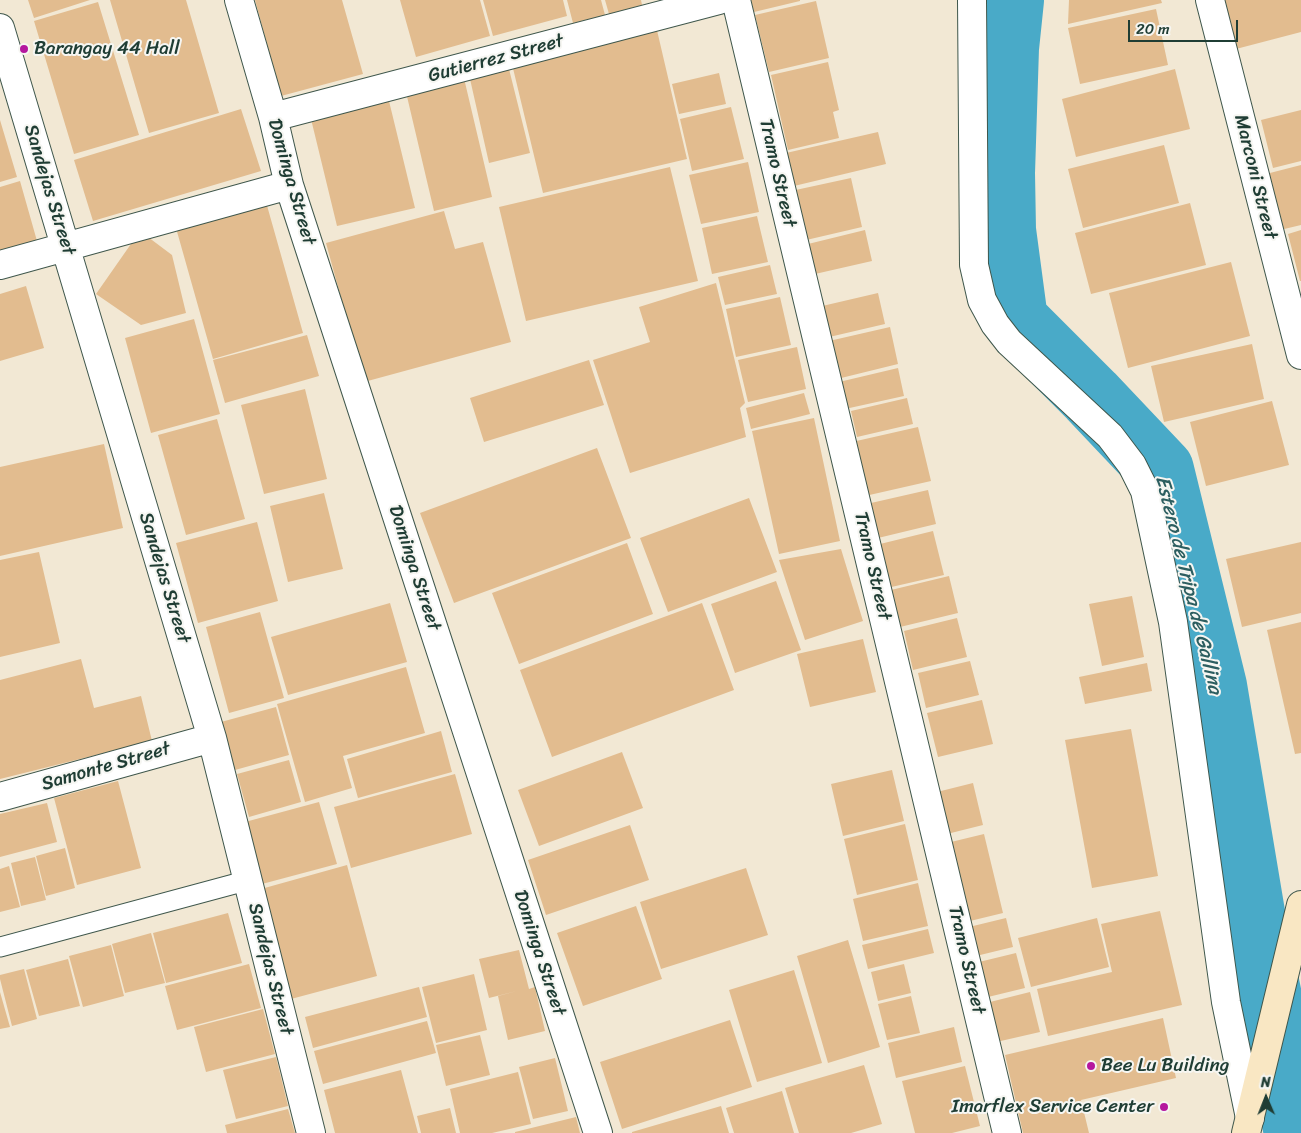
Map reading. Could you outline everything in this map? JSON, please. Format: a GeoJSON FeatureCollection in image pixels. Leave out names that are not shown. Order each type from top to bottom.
{"type":"FeatureCollection","features":[{"type":"Feature","properties":{"kind":"street","name":"Dominga Street"},"geometry":{"type":"LineString","coordinates":[[239,0],[273,117],[289,185],[598,1133]]}},
{"type":"Feature","properties":{"kind":"street","name":"Gutierrez Street"},"geometry":{"type":"LineString","coordinates":[[273,117],[718,0]]}},
{"type":"Feature","properties":{"kind":"street","name":"Tramo Street"},"geometry":{"type":"LineString","coordinates":[[736,0],[1008,1133]]}},
{"type":"Feature","properties":{"kind":"street"},"geometry":{"type":"LineString","coordinates":[[972,0],[974,265],[982,300],[995,324],[1009,342],[1110,436],[1132,464],[1145,491],[1173,622],[1226,1002],[1250,1115]]}},
{"type":"Feature","properties":{"kind":"street","name":"Marconi Street"},"geometry":{"type":"LineString","coordinates":[[1210,0],[1301,355]]}},
{"type":"Feature","properties":{"kind":"street","name":"Sandejas Street"},"geometry":{"type":"LineString","coordinates":[[0,28],[212,738],[311,1133]]}},
{"type":"Feature","properties":{"kind":"street"},"geometry":{"type":"LineString","coordinates":[[0,265],[289,185]]}},
{"type":"Feature","properties":{"kind":"street","name":"Samonte Street"},"geometry":{"type":"LineString","coordinates":[[0,797],[212,738]]}},
{"type":"Feature","properties":{"kind":"street"},"geometry":{"type":"LineString","coordinates":[[1250,1115],[1301,905]]}},
{"type":"Feature","properties":{"kind":"lane"},"geometry":{"type":"LineString","coordinates":[[0,947],[248,879]]}},
{"type":"Feature","properties":{"kind":"building"},"geometry":{"type":"Polygon","coordinates":[[[28,0],[90,0],[34,18],[28,0]]]}},
{"type":"Feature","properties":{"kind":"building"},"geometry":{"type":"Polygon","coordinates":[[[110,0],[186,0],[219,113],[149,133],[110,0]]]}},
{"type":"Feature","properties":{"kind":"building"},"geometry":{"type":"Polygon","coordinates":[[[255,0],[342,0],[363,74],[281,96],[255,0]]]}},
{"type":"Feature","properties":{"kind":"building"},"geometry":{"type":"Polygon","coordinates":[[[400,0],[480,0],[490,36],[416,57],[400,0]]]}},
{"type":"Feature","properties":{"kind":"building"},"geometry":{"type":"Polygon","coordinates":[[[483,0],[563,0],[567,16],[493,36],[483,0]]]}},
{"type":"Feature","properties":{"kind":"building"},"geometry":{"type":"Polygon","coordinates":[[[567,0],[601,0],[605,15],[573,23],[567,0]]]}},
{"type":"Feature","properties":{"kind":"building"},"geometry":{"type":"Polygon","coordinates":[[[605,0],[641,0],[642,5],[609,14],[605,0]]]}},
{"type":"Feature","properties":{"kind":"building"},"geometry":{"type":"Polygon","coordinates":[[[751,0],[800,0],[800,1],[754,12],[751,0]]]}},
{"type":"Feature","properties":{"kind":"building"},"geometry":{"type":"Polygon","coordinates":[[[1069,0],[1161,0],[1162,3],[1068,24],[1069,0]]]}},
{"type":"Feature","properties":{"kind":"building"},"geometry":{"type":"Polygon","coordinates":[[[1223,0],[1301,0],[1301,32],[1236,49],[1223,0]]]}},
{"type":"Feature","properties":{"kind":"building"},"geometry":{"type":"Polygon","coordinates":[[[816,1],[829,58],[769,72],[755,15],[816,1]]]}},
{"type":"Feature","properties":{"kind":"building"},"geometry":{"type":"Polygon","coordinates":[[[98,2],[139,135],[74,154],[34,21],[98,2]]]}},
{"type":"Feature","properties":{"kind":"building"},"geometry":{"type":"Polygon","coordinates":[[[1156,9],[1168,65],[1080,84],[1068,28],[1156,9]]]}},
{"type":"Feature","properties":{"kind":"building"},"geometry":{"type":"Polygon","coordinates":[[[656,26],[687,159],[543,193],[511,60],[656,26]]]}},
{"type":"Feature","properties":{"kind":"building"},"geometry":{"type":"Polygon","coordinates":[[[828,62],[839,110],[833,112],[839,138],[788,150],[771,75],[828,62]]]}},
{"type":"Feature","properties":{"kind":"building"},"geometry":{"type":"Polygon","coordinates":[[[509,69],[530,153],[489,163],[470,79],[509,69]]]}},
{"type":"Feature","properties":{"kind":"building"},"geometry":{"type":"Polygon","coordinates":[[[1175,69],[1190,129],[1076,157],[1062,99],[1175,69]]]}},
{"type":"Feature","properties":{"kind":"building"},"geometry":{"type":"Polygon","coordinates":[[[719,73],[726,104],[679,114],[672,84],[719,73]]]}},
{"type":"Feature","properties":{"kind":"building"},"geometry":{"type":"Polygon","coordinates":[[[463,74],[492,197],[434,211],[405,88],[463,74]]]}},
{"type":"Feature","properties":{"kind":"building"},"geometry":{"type":"Polygon","coordinates":[[[389,101],[415,208],[337,226],[311,119],[389,101]]]}},
{"type":"Feature","properties":{"kind":"building"},"geometry":{"type":"Polygon","coordinates":[[[731,107],[744,159],[692,171],[680,119],[731,107]]]}},
{"type":"Feature","properties":{"kind":"building"},"geometry":{"type":"Polygon","coordinates":[[[241,109],[261,171],[93,221],[74,160],[241,109]]]}},
{"type":"Feature","properties":{"kind":"building"},"geometry":{"type":"Polygon","coordinates":[[[1301,110],[1301,161],[1273,168],[1261,120],[1301,110]]]}},
{"type":"Feature","properties":{"kind":"building"},"geometry":{"type":"Polygon","coordinates":[[[0,120],[17,177],[0,182],[0,120]]]}},
{"type":"Feature","properties":{"kind":"building"},"geometry":{"type":"Polygon","coordinates":[[[878,132],[886,164],[794,186],[786,153],[878,132]]]}},
{"type":"Feature","properties":{"kind":"building"},"geometry":{"type":"Polygon","coordinates":[[[1164,145],[1179,203],[1083,228],[1068,169],[1164,145]]]}},
{"type":"Feature","properties":{"kind":"building"},"geometry":{"type":"Polygon","coordinates":[[[748,162],[759,212],[701,224],[689,175],[748,162]]]}},
{"type":"Feature","properties":{"kind":"building"},"geometry":{"type":"Polygon","coordinates":[[[1301,165],[1301,225],[1280,230],[1266,174],[1301,165]]]}},
{"type":"Feature","properties":{"kind":"building"},"geometry":{"type":"Polygon","coordinates":[[[670,167],[698,281],[526,321],[499,207],[670,167]]]}},
{"type":"Feature","properties":{"kind":"building"},"geometry":{"type":"Polygon","coordinates":[[[851,178],[862,227],[802,241],[791,191],[851,178]]]}},
{"type":"Feature","properties":{"kind":"building"},"geometry":{"type":"Polygon","coordinates":[[[20,181],[37,241],[0,251],[0,187],[20,181]]]}},
{"type":"Feature","properties":{"kind":"building"},"geometry":{"type":"Polygon","coordinates":[[[266,202],[303,333],[213,359],[176,228],[266,202]]]}},
{"type":"Feature","properties":{"kind":"building"},"geometry":{"type":"Polygon","coordinates":[[[1190,203],[1206,265],[1091,294],[1075,233],[1190,203]]]}},
{"type":"Feature","properties":{"kind":"building"},"geometry":{"type":"Polygon","coordinates":[[[444,211],[455,249],[483,242],[511,342],[364,382],[326,243],[444,211]]]}},
{"type":"Feature","properties":{"kind":"building"},"geometry":{"type":"Polygon","coordinates":[[[757,216],[768,262],[712,274],[702,228],[757,216]]]}},
{"type":"Feature","properties":{"kind":"building"},"geometry":{"type":"Polygon","coordinates":[[[865,230],[872,261],[815,274],[808,244],[865,230]]]}},
{"type":"Feature","properties":{"kind":"building"},"geometry":{"type":"Polygon","coordinates":[[[1301,230],[1301,281],[1300,281],[1288,234],[1301,230]]]}},
{"type":"Feature","properties":{"kind":"building"},"geometry":{"type":"Polygon","coordinates":[[[140,231],[172,255],[186,313],[141,325],[96,294],[140,231]]]}},
{"type":"Feature","properties":{"kind":"building"},"geometry":{"type":"Polygon","coordinates":[[[1231,262],[1250,336],[1128,368],[1109,293],[1231,262]]]}},
{"type":"Feature","properties":{"kind":"building"},"geometry":{"type":"Polygon","coordinates":[[[770,265],[777,294],[725,305],[718,277],[770,265]]]}},
{"type":"Feature","properties":{"kind":"building"},"geometry":{"type":"Polygon","coordinates":[[[716,283],[745,403],[740,408],[746,437],[630,473],[593,360],[650,342],[639,307],[716,283]]]}},
{"type":"Feature","properties":{"kind":"building"},"geometry":{"type":"Polygon","coordinates":[[[26,286],[44,348],[0,361],[0,294],[26,286]]]}},
{"type":"Feature","properties":{"kind":"building"},"geometry":{"type":"Polygon","coordinates":[[[878,293],[885,324],[825,338],[818,307],[878,293]]]}},
{"type":"Feature","properties":{"kind":"building"},"geometry":{"type":"Polygon","coordinates":[[[780,297],[791,345],[736,357],[726,309],[780,297]]]}},
{"type":"Feature","properties":{"kind":"building"},"geometry":{"type":"Polygon","coordinates":[[[194,319],[220,414],[151,433],[125,338],[194,319]]]}},
{"type":"Feature","properties":{"kind":"building"},"geometry":{"type":"Polygon","coordinates":[[[890,327],[898,364],[837,379],[829,341],[890,327]]]}},
{"type":"Feature","properties":{"kind":"building"},"geometry":{"type":"Polygon","coordinates":[[[307,335],[319,376],[225,403],[213,360],[307,335]]]}},
{"type":"Feature","properties":{"kind":"building"},"geometry":{"type":"Polygon","coordinates":[[[1252,344],[1264,399],[1164,422],[1151,366],[1252,344]]]}},
{"type":"Feature","properties":{"kind":"building"},"geometry":{"type":"Polygon","coordinates":[[[797,347],[806,389],[748,402],[738,360],[797,347]]]}},
{"type":"Feature","properties":{"kind":"building"},"geometry":{"type":"Polygon","coordinates":[[[589,360],[604,405],[484,442],[470,398],[589,360]]]}},
{"type":"Feature","properties":{"kind":"building"},"geometry":{"type":"Polygon","coordinates":[[[898,368],[904,396],[845,409],[839,382],[898,368]]]}},
{"type":"Feature","properties":{"kind":"building"},"geometry":{"type":"Polygon","coordinates":[[[305,389],[327,479],[264,494],[241,405],[305,389]]]}},
{"type":"Feature","properties":{"kind":"building"},"geometry":{"type":"Polygon","coordinates":[[[804,393],[810,414],[751,429],[746,408],[804,393]]]}},
{"type":"Feature","properties":{"kind":"building"},"geometry":{"type":"Polygon","coordinates":[[[907,398],[913,424],[857,437],[851,411],[907,398]]]}},
{"type":"Feature","properties":{"kind":"building"},"geometry":{"type":"Polygon","coordinates":[[[1272,401],[1289,465],[1206,486],[1190,422],[1272,401]]]}},
{"type":"Feature","properties":{"kind":"building"},"geometry":{"type":"Polygon","coordinates":[[[814,418],[840,541],[779,554],[752,431],[814,418]]]}},
{"type":"Feature","properties":{"kind":"building"},"geometry":{"type":"Polygon","coordinates":[[[217,419],[245,519],[186,535],[158,435],[217,419]]]}},
{"type":"Feature","properties":{"kind":"building"},"geometry":{"type":"Polygon","coordinates":[[[918,427],[931,481],[865,496],[852,442],[918,427]]]}},
{"type":"Feature","properties":{"kind":"building"},"geometry":{"type":"Polygon","coordinates":[[[104,444],[123,528],[0,556],[0,467],[104,444]]]}},
{"type":"Feature","properties":{"kind":"building"},"geometry":{"type":"Polygon","coordinates":[[[597,448],[631,538],[454,603],[420,513],[597,448]]]}},
{"type":"Feature","properties":{"kind":"building"},"geometry":{"type":"Polygon","coordinates":[[[928,490],[936,524],[878,538],[871,503],[928,490]]]}},
{"type":"Feature","properties":{"kind":"building"},"geometry":{"type":"Polygon","coordinates":[[[324,493],[343,569],[288,582],[270,506],[324,493]]]}},
{"type":"Feature","properties":{"kind":"building"},"geometry":{"type":"Polygon","coordinates":[[[749,498],[777,572],[668,612],[640,538],[749,498]]]}},
{"type":"Feature","properties":{"kind":"building"},"geometry":{"type":"Polygon","coordinates":[[[257,522],[278,601],[198,623],[176,543],[257,522]]]}},
{"type":"Feature","properties":{"kind":"building"},"geometry":{"type":"Polygon","coordinates":[[[933,531],[944,575],[887,588],[876,545],[933,531]]]}},
{"type":"Feature","properties":{"kind":"building"},"geometry":{"type":"Polygon","coordinates":[[[1301,542],[1301,613],[1242,627],[1226,559],[1301,542]]]}},
{"type":"Feature","properties":{"kind":"building"},"geometry":{"type":"Polygon","coordinates":[[[627,543],[653,614],[519,664],[492,593],[627,543]]]}},
{"type":"Feature","properties":{"kind":"building"},"geometry":{"type":"Polygon","coordinates":[[[841,549],[863,621],[805,640],[779,560],[841,549]]]}},
{"type":"Feature","properties":{"kind":"building"},"geometry":{"type":"Polygon","coordinates":[[[39,552],[60,643],[0,657],[0,560],[39,552]]]}},
{"type":"Feature","properties":{"kind":"building"},"geometry":{"type":"Polygon","coordinates":[[[949,576],[958,613],[900,627],[891,590],[949,576]]]}},
{"type":"Feature","properties":{"kind":"building"},"geometry":{"type":"Polygon","coordinates":[[[776,581],[801,650],[735,673],[711,604],[776,581]]]}},
{"type":"Feature","properties":{"kind":"building"},"geometry":{"type":"Polygon","coordinates":[[[1132,596],[1144,657],[1102,666],[1089,604],[1132,596]]]}},
{"type":"Feature","properties":{"kind":"building"},"geometry":{"type":"Polygon","coordinates":[[[390,603],[407,662],[288,695],[271,637],[390,603]]]}},
{"type":"Feature","properties":{"kind":"building"},"geometry":{"type":"Polygon","coordinates":[[[702,603],[734,690],[552,757],[520,670],[702,603]]]}},
{"type":"Feature","properties":{"kind":"building"},"geometry":{"type":"Polygon","coordinates":[[[260,612],[284,698],[229,713],[206,627],[260,612]]]}},
{"type":"Feature","properties":{"kind":"building"},"geometry":{"type":"Polygon","coordinates":[[[957,618],[967,657],[913,670],[904,631],[957,618]]]}},
{"type":"Feature","properties":{"kind":"building"},"geometry":{"type":"Polygon","coordinates":[[[1301,622],[1301,753],[1295,754],[1267,630],[1301,622]]]}},
{"type":"Feature","properties":{"kind":"building"},"geometry":{"type":"Polygon","coordinates":[[[863,639],[876,692],[810,707],[797,654],[863,639]]]}},
{"type":"Feature","properties":{"kind":"building"},"geometry":{"type":"Polygon","coordinates":[[[81,659],[94,708],[141,696],[152,741],[0,779],[0,680],[81,659]]]}},
{"type":"Feature","properties":{"kind":"building"},"geometry":{"type":"Polygon","coordinates":[[[970,661],[979,695],[926,708],[918,673],[970,661]]]}},
{"type":"Feature","properties":{"kind":"building"},"geometry":{"type":"Polygon","coordinates":[[[1147,663],[1152,691],[1085,704],[1079,677],[1147,663]]]}},
{"type":"Feature","properties":{"kind":"building"},"geometry":{"type":"Polygon","coordinates":[[[406,667],[425,733],[343,756],[352,788],[305,802],[277,704],[406,667]]]}},
{"type":"Feature","properties":{"kind":"building"},"geometry":{"type":"Polygon","coordinates":[[[982,700],[993,744],[938,757],[927,713],[982,700]]]}},
{"type":"Feature","properties":{"kind":"building"},"geometry":{"type":"Polygon","coordinates":[[[276,707],[289,755],[235,770],[221,722],[276,707]]]}},
{"type":"Feature","properties":{"kind":"building"},"geometry":{"type":"Polygon","coordinates":[[[1131,729],[1158,876],[1092,888],[1065,740],[1131,729]]]}},
{"type":"Feature","properties":{"kind":"building"},"geometry":{"type":"Polygon","coordinates":[[[441,731],[452,772],[358,798],[347,759],[441,731]]]}},
{"type":"Feature","properties":{"kind":"building"},"geometry":{"type":"Polygon","coordinates":[[[622,752],[643,808],[539,846],[518,790],[622,752]]]}},
{"type":"Feature","properties":{"kind":"building"},"geometry":{"type":"Polygon","coordinates":[[[289,760],[301,802],[249,817],[237,774],[289,760]]]}},
{"type":"Feature","properties":{"kind":"building"},"geometry":{"type":"Polygon","coordinates":[[[892,770],[904,821],[843,836],[831,784],[892,770]]]}},
{"type":"Feature","properties":{"kind":"building"},"geometry":{"type":"Polygon","coordinates":[[[455,774],[472,834],[351,868],[334,807],[455,774]]]}},
{"type":"Feature","properties":{"kind":"building"},"geometry":{"type":"Polygon","coordinates":[[[118,781],[141,868],[77,885],[54,798],[118,781]]]}},
{"type":"Feature","properties":{"kind":"building"},"geometry":{"type":"Polygon","coordinates":[[[973,783],[983,825],[947,834],[937,792],[973,783]]]}},
{"type":"Feature","properties":{"kind":"building"},"geometry":{"type":"Polygon","coordinates":[[[319,802],[337,864],[262,884],[245,822],[319,802]]]}},
{"type":"Feature","properties":{"kind":"building"},"geometry":{"type":"Polygon","coordinates":[[[47,803],[57,842],[0,857],[0,814],[47,803]]]}},
{"type":"Feature","properties":{"kind":"building"},"geometry":{"type":"Polygon","coordinates":[[[905,824],[918,880],[857,895],[844,839],[905,824]]]}},
{"type":"Feature","properties":{"kind":"building"},"geometry":{"type":"Polygon","coordinates":[[[630,825],[649,880],[546,915],[528,860],[630,825]]]}},
{"type":"Feature","properties":{"kind":"building"},"geometry":{"type":"Polygon","coordinates":[[[984,834],[1003,913],[970,921],[951,842],[984,834]]]}},
{"type":"Feature","properties":{"kind":"building"},"geometry":{"type":"Polygon","coordinates":[[[65,848],[75,888],[46,896],[36,856],[65,848]]]}},
{"type":"Feature","properties":{"kind":"building"},"geometry":{"type":"Polygon","coordinates":[[[35,857],[46,900],[21,906],[11,863],[35,857]]]}},
{"type":"Feature","properties":{"kind":"building"},"geometry":{"type":"Polygon","coordinates":[[[347,865],[377,976],[291,999],[261,889],[347,865]]]}},
{"type":"Feature","properties":{"kind":"building"},"geometry":{"type":"Polygon","coordinates":[[[9,866],[20,907],[0,912],[0,869],[9,866]]]}},
{"type":"Feature","properties":{"kind":"building"},"geometry":{"type":"Polygon","coordinates":[[[746,868],[768,935],[661,969],[640,902],[746,868]]]}},
{"type":"Feature","properties":{"kind":"building"},"geometry":{"type":"Polygon","coordinates":[[[918,883],[928,926],[863,941],[853,899],[918,883]]]}},
{"type":"Feature","properties":{"kind":"building"},"geometry":{"type":"Polygon","coordinates":[[[636,906],[662,979],[583,1006],[557,933],[636,906]]]}},
{"type":"Feature","properties":{"kind":"building"},"geometry":{"type":"Polygon","coordinates":[[[1160,911],[1182,1005],[1048,1036],[1037,989],[1112,972],[1101,924],[1160,911]]]}},
{"type":"Feature","properties":{"kind":"building"},"geometry":{"type":"Polygon","coordinates":[[[228,913],[242,963],[166,983],[153,933],[228,913]]]}},
{"type":"Feature","properties":{"kind":"building"},"geometry":{"type":"Polygon","coordinates":[[[1006,918],[1013,947],[976,956],[969,927],[1006,918]]]}},
{"type":"Feature","properties":{"kind":"building"},"geometry":{"type":"Polygon","coordinates":[[[1097,918],[1109,967],[1031,987],[1018,938],[1097,918]]]}},
{"type":"Feature","properties":{"kind":"building"},"geometry":{"type":"Polygon","coordinates":[[[928,929],[934,953],[868,969],[862,945],[928,929]]]}},
{"type":"Feature","properties":{"kind":"building"},"geometry":{"type":"Polygon","coordinates":[[[151,933],[165,983],[125,993],[112,944],[151,933]]]}},
{"type":"Feature","properties":{"kind":"building"},"geometry":{"type":"Polygon","coordinates":[[[848,940],[880,1047],[828,1063],[797,956],[848,940]]]}},
{"type":"Feature","properties":{"kind":"building"},"geometry":{"type":"Polygon","coordinates":[[[111,945],[124,996],[83,1007],[69,956],[111,945]]]}},
{"type":"Feature","properties":{"kind":"building"},"geometry":{"type":"Polygon","coordinates":[[[519,950],[529,989],[535,987],[545,1031],[508,1040],[498,996],[517,991],[489,998],[479,959],[519,950]]]}},
{"type":"Feature","properties":{"kind":"building"},"geometry":{"type":"Polygon","coordinates":[[[1016,953],[1025,988],[988,997],[979,962],[1016,953]]]}},
{"type":"Feature","properties":{"kind":"building"},"geometry":{"type":"Polygon","coordinates":[[[68,959],[80,1006],[39,1016],[26,970],[68,959]]]}},
{"type":"Feature","properties":{"kind":"building"},"geometry":{"type":"Polygon","coordinates":[[[249,964],[261,1008],[177,1030],[165,986],[249,964]]]}},
{"type":"Feature","properties":{"kind":"building"},"geometry":{"type":"Polygon","coordinates":[[[904,964],[911,993],[878,1001],[871,972],[904,964]]]}},
{"type":"Feature","properties":{"kind":"building"},"geometry":{"type":"Polygon","coordinates":[[[24,969],[37,1019],[12,1026],[0,975],[24,969]]]}},
{"type":"Feature","properties":{"kind":"building"},"geometry":{"type":"Polygon","coordinates":[[[794,970],[822,1063],[757,1082],[729,990],[794,970]]]}},
{"type":"Feature","properties":{"kind":"building"},"geometry":{"type":"Polygon","coordinates":[[[474,974],[487,1030],[436,1043],[422,987],[474,974]]]}},
{"type":"Feature","properties":{"kind":"building"},"geometry":{"type":"Polygon","coordinates":[[[419,987],[427,1017],[313,1048],[305,1017],[419,987]]]}},
{"type":"Feature","properties":{"kind":"building"},"geometry":{"type":"Polygon","coordinates":[[[0,992],[10,1027],[0,1029],[0,992]]]}},
{"type":"Feature","properties":{"kind":"building"},"geometry":{"type":"Polygon","coordinates":[[[1030,992],[1040,1032],[992,1043],[982,1004],[1030,992]]]}},
{"type":"Feature","properties":{"kind":"building"},"geometry":{"type":"Polygon","coordinates":[[[911,996],[920,1033],[887,1040],[878,1004],[911,996]]]}},
{"type":"Feature","properties":{"kind":"building"},"geometry":{"type":"Polygon","coordinates":[[[263,1009],[275,1054],[206,1072],[194,1027],[263,1009]]]}},
{"type":"Feature","properties":{"kind":"building","name":"Bee Lu Building"},"geometry":{"type":"Polygon","coordinates":[[[1163,1018],[1176,1078],[1081,1100],[1089,1133],[1023,1133],[1005,1055],[1163,1018]]]}},
{"type":"Feature","properties":{"kind":"building"},"geometry":{"type":"Polygon","coordinates":[[[730,1020],[752,1087],[622,1129],[600,1062],[730,1020]]]}},
{"type":"Feature","properties":{"kind":"building"},"geometry":{"type":"Polygon","coordinates":[[[427,1021],[436,1053],[323,1084],[314,1051],[427,1021]]]}},
{"type":"Feature","properties":{"kind":"building"},"geometry":{"type":"Polygon","coordinates":[[[954,1027],[962,1062],[896,1078],[888,1043],[954,1027]]]}},
{"type":"Feature","properties":{"kind":"building"},"geometry":{"type":"Polygon","coordinates":[[[480,1035],[490,1075],[446,1086],[436,1045],[480,1035]]]}},
{"type":"Feature","properties":{"kind":"building"},"geometry":{"type":"Polygon","coordinates":[[[276,1057],[288,1106],[236,1119],[223,1070],[276,1057]]]}},
{"type":"Feature","properties":{"kind":"building"},"geometry":{"type":"Polygon","coordinates":[[[555,1058],[568,1111],[533,1119],[519,1067],[555,1058]]]}},
{"type":"Feature","properties":{"kind":"building"},"geometry":{"type":"Polygon","coordinates":[[[864,1065],[882,1124],[851,1133],[799,1133],[785,1088],[864,1065]]]}},
{"type":"Feature","properties":{"kind":"building"},"geometry":{"type":"Polygon","coordinates":[[[965,1066],[980,1126],[952,1133],[915,1133],[902,1081],[965,1066]]]}},
{"type":"Feature","properties":{"kind":"building"},"geometry":{"type":"Polygon","coordinates":[[[401,1070],[418,1133],[335,1133],[324,1090],[401,1070]]]}},
{"type":"Feature","properties":{"kind":"building"},"geometry":{"type":"Polygon","coordinates":[[[518,1072],[531,1124],[492,1133],[460,1133],[450,1089],[518,1072]]]}},
{"type":"Feature","properties":{"kind":"building"},"geometry":{"type":"Polygon","coordinates":[[[782,1091],[794,1133],[734,1133],[726,1108],[782,1091]]]}},
{"type":"Feature","properties":{"kind":"building"},"geometry":{"type":"Polygon","coordinates":[[[721,1106],[729,1133],[632,1133],[632,1132],[721,1106]]]}},
{"type":"Feature","properties":{"kind":"building"},"geometry":{"type":"Polygon","coordinates":[[[450,1108],[456,1133],[421,1133],[417,1116],[450,1108]]]}},
{"type":"Feature","properties":{"kind":"building"},"geometry":{"type":"Polygon","coordinates":[[[288,1109],[295,1133],[227,1133],[225,1125],[288,1109]]]}},
{"type":"Feature","properties":{"kind":"building"},"geometry":{"type":"Polygon","coordinates":[[[576,1117],[580,1133],[515,1133],[515,1132],[576,1117]]]}},
{"type":"Feature","properties":{"kind":"waterway","name":"Estero de Tripa de Gallina"},"geometry":{"type":"LineString","coordinates":[[1011,0],[1006,48],[1002,173],[1003,230],[1015,320],[1161,470],[1214,686],[1253,919],[1297,1133]]}},
{"type":"Feature","properties":{"kind":"place","name":"Barangay 44 Hall"},"geometry":{"type":"Point","coordinates":[24,49]}},
{"type":"Feature","properties":{"kind":"place","name":"Bee Lu Building"},"geometry":{"type":"Point","coordinates":[1091,1066]}},
{"type":"Feature","properties":{"kind":"place","name":"Imarflex Service Center"},"geometry":{"type":"Point","coordinates":[1164,1107]}}]}
